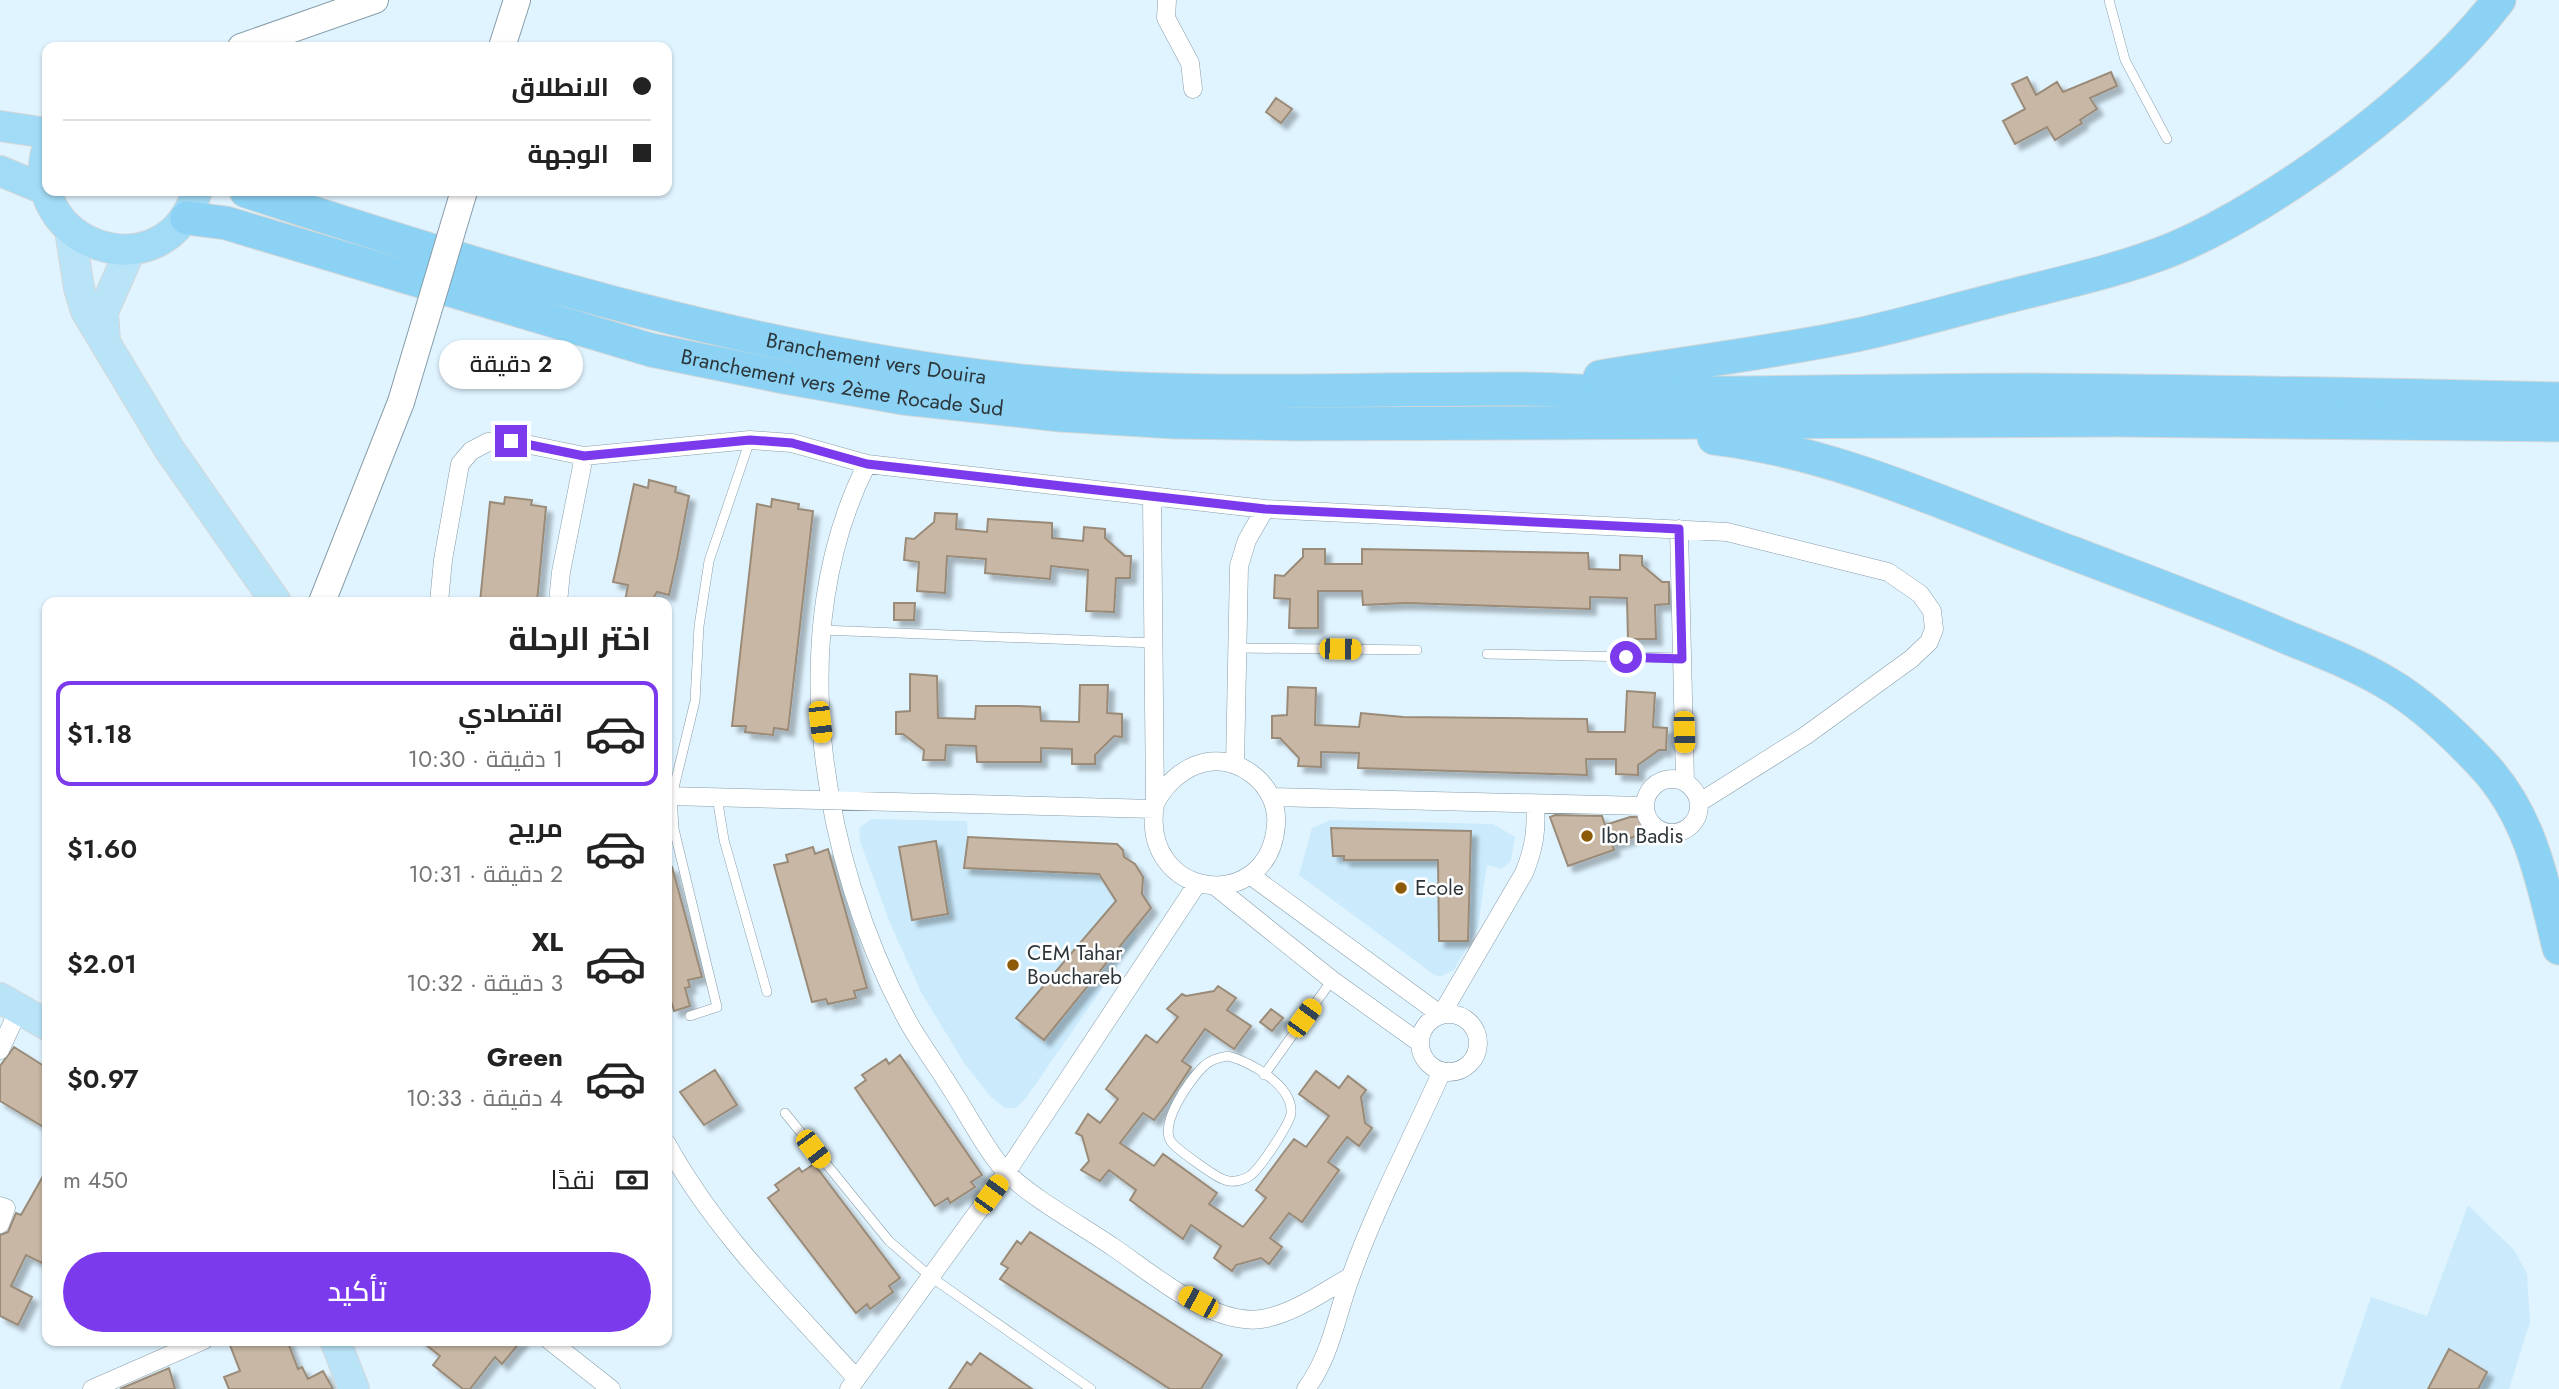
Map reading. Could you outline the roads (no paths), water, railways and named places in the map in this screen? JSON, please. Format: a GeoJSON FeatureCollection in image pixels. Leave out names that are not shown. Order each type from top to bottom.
{"type":"FeatureCollection","features":[{"type":"Feature","properties":{"kind":"highway"},"geometry":{"type":"LineString","coordinates":[[1527,389],[1865,333],[2112,270],[2173,248],[2284,186],[2346,142],[2409,94],[2454,52],[2499,0]]}},
{"type":"Feature","properties":{"kind":"highway"},"geometry":{"type":"LineString","coordinates":[[0,125],[42,132]]}},
{"type":"Feature","properties":{"kind":"highway"},"geometry":{"type":"LineString","coordinates":[[0,171],[42,188]]}},
{"type":"Feature","properties":{"kind":"highway"},"geometry":{"type":"LineString","coordinates":[[49,196],[55,210],[71,230],[92,243],[130,251],[152,246],[172,234],[192,204]]}},
{"type":"Feature","properties":{"kind":"highway","name":"Branchement vers Douira"},"geometry":{"type":"LineString","coordinates":[[261,196],[429,251],[611,304],[744,336],[872,360],[1030,382],[1118,388],[1249,392],[1527,389]]}},
{"type":"Feature","properties":{"kind":"highway","name":"Branchement vers 2ème Rocade Sud"},"geometry":{"type":"LineString","coordinates":[[192,204],[226,223],[651,350],[903,398],[1060,415],[1174,422],[1516,422]]}},
{"type":"Feature","properties":{"kind":"highway"},"geometry":{"type":"LineString","coordinates":[[1527,389],[1627,393],[2300,392],[2559,399]]}},
{"type":"Feature","properties":{"kind":"highway"},"geometry":{"type":"LineString","coordinates":[[1516,422],[2118,420],[2559,425]]}},
{"type":"Feature","properties":{"kind":"highway"},"geometry":{"type":"LineString","coordinates":[[1516,422],[1717,439],[1789,450],[1880,480],[2267,628],[2388,683],[2424,708],[2460,741],[2485,767],[2512,805],[2542,870],[2559,948]]}},
{"type":"Feature","properties":{"kind":"main road"},"geometry":{"type":"LineString","coordinates":[[258,42],[374,0]]}},
{"type":"Feature","properties":{"kind":"main road"},"geometry":{"type":"LineString","coordinates":[[504,42],[517,0]]}},
{"type":"Feature","properties":{"kind":"main road"},"geometry":{"type":"LineString","coordinates":[[324,597],[401,402],[463,196]]}},
{"type":"Feature","properties":{"kind":"main road"},"geometry":{"type":"LineString","coordinates":[[71,230],[79,288],[86,311],[170,449],[273,597]]}},
{"type":"Feature","properties":{"kind":"main road"},"geometry":{"type":"LineString","coordinates":[[114,361],[103,337],[103,312],[130,251]]}},
{"type":"Feature","properties":{"kind":"main road"},"geometry":{"type":"LineString","coordinates":[[9,1004],[42,1023]]}},
{"type":"Feature","properties":{"kind":"main road"},"geometry":{"type":"LineString","coordinates":[[337,1346],[354,1389]]}},
{"type":"Feature","properties":{"kind":"street"},"geometry":{"type":"LineString","coordinates":[[1167,0],[1166,18],[1190,63],[1193,89]]}},
{"type":"Feature","properties":{"kind":"street"},"geometry":{"type":"LineString","coordinates":[[440,597],[453,494],[460,464],[471,452],[488,442],[511,441],[584,456],[750,440],[792,443],[867,464],[1265,509],[1727,532],[1888,572],[1920,594],[1932,611],[1934,629],[1929,642],[1900,667],[1805,736],[1699,802]]}},
{"type":"Feature","properties":{"kind":"street"},"geometry":{"type":"LineString","coordinates":[[558,597],[584,456]]}},
{"type":"Feature","properties":{"kind":"street"},"geometry":{"type":"LineString","coordinates":[[867,464],[847,503],[834,557],[822,630],[820,722],[829,798],[852,881],[878,957],[906,1019],[1006,1173],[1181,1293],[1215,1312],[1241,1321],[1266,1318],[1295,1308],[1350,1277]]}},
{"type":"Feature","properties":{"kind":"street"},"geometry":{"type":"LineString","coordinates":[[1152,498],[1155,806],[1152,824],[1155,844],[1164,861],[1179,875],[1206,885],[1420,1043]]}},
{"type":"Feature","properties":{"kind":"street"},"geometry":{"type":"LineString","coordinates":[[1235,765],[1239,566],[1247,540],[1265,509]]}},
{"type":"Feature","properties":{"kind":"street"},"geometry":{"type":"LineString","coordinates":[[1679,529],[1685,782]]}},
{"type":"Feature","properties":{"kind":"street"},"geometry":{"type":"LineString","coordinates":[[1155,806],[1164,786],[1178,772],[1206,762],[1235,765],[1262,783],[1271,797],[1277,818],[1275,840],[1266,860],[1250,875],[1233,883],[1206,885]]}},
{"type":"Feature","properties":{"kind":"street"},"geometry":{"type":"LineString","coordinates":[[1667,779],[1685,782],[1697,793],[1699,802],[1700,810],[1692,825],[1677,833],[1667,833],[1651,824],[1644,806],[1651,788],[1667,779]]}},
{"type":"Feature","properties":{"kind":"street"},"geometry":{"type":"LineString","coordinates":[[672,796],[1155,806]]}},
{"type":"Feature","properties":{"kind":"street"},"geometry":{"type":"LineString","coordinates":[[1271,797],[1644,806]]}},
{"type":"Feature","properties":{"kind":"street"},"geometry":{"type":"LineString","coordinates":[[1250,875],[1441,1015],[1459,1016],[1468,1021],[1477,1037],[1478,1046],[1475,1055],[1462,1069],[1443,1071],[1426,1061],[1420,1043],[1425,1026],[1441,1015],[1524,873],[1533,851],[1535,804]]}},
{"type":"Feature","properties":{"kind":"street"},"geometry":{"type":"LineString","coordinates":[[672,1153],[688,1183],[852,1384],[1006,1173],[1206,885]]}},
{"type":"Feature","properties":{"kind":"street"},"geometry":{"type":"LineString","coordinates":[[0,1050],[9,1004]]}},
{"type":"Feature","properties":{"kind":"street"},"geometry":{"type":"LineString","coordinates":[[1306,1389],[1317,1374],[1336,1330],[1350,1277],[1443,1071]]}},
{"type":"Feature","properties":{"kind":"street"},"geometry":{"type":"LineString","coordinates":[[0,1206],[6,1209],[0,1224]]}},
{"type":"Feature","properties":{"kind":"street"},"geometry":{"type":"LineString","coordinates":[[92,1389],[190,1346]]}},
{"type":"Feature","properties":{"kind":"street"},"geometry":{"type":"LineString","coordinates":[[557,1346],[611,1389]]}},
{"type":"Feature","properties":{"kind":"lane"},"geometry":{"type":"LineString","coordinates":[[2109,0],[2125,60],[2167,139]]}},
{"type":"Feature","properties":{"kind":"lane"},"geometry":{"type":"LineString","coordinates":[[672,788],[695,701],[699,626],[709,561],[750,440]]}},
{"type":"Feature","properties":{"kind":"lane"},"geometry":{"type":"LineString","coordinates":[[822,630],[1154,643]]}},
{"type":"Feature","properties":{"kind":"lane"},"geometry":{"type":"LineString","coordinates":[[1238,648],[1417,650]]}},
{"type":"Feature","properties":{"kind":"lane"},"geometry":{"type":"LineString","coordinates":[[1487,654],[1682,659]]}},
{"type":"Feature","properties":{"kind":"lane"},"geometry":{"type":"LineString","coordinates":[[717,797],[724,840],[767,992]]}},
{"type":"Feature","properties":{"kind":"lane"},"geometry":{"type":"LineString","coordinates":[[672,812],[718,1007],[690,1016]]}},
{"type":"Feature","properties":{"kind":"lane"},"geometry":{"type":"LineString","coordinates":[[1264,1075],[1332,980]]}},
{"type":"Feature","properties":{"kind":"lane"},"geometry":{"type":"LineString","coordinates":[[1228,1056],[1239,1059],[1264,1075],[1283,1089],[1291,1114],[1288,1124],[1252,1175],[1240,1180],[1225,1180],[1171,1142],[1167,1121],[1203,1067],[1214,1058],[1228,1056]]}},
{"type":"Feature","properties":{"kind":"lane"},"geometry":{"type":"LineString","coordinates":[[785,1113],[889,1241],[931,1277],[1091,1389]]}},
{"type":"Feature","properties":{"kind":"place","name":"Ibn Badis"},"geometry":{"type":"Point","coordinates":[1587,836]}},
{"type":"Feature","properties":{"kind":"place","name":"Ecole"},"geometry":{"type":"Point","coordinates":[1401,888]}},
{"type":"Feature","properties":{"kind":"place","name":"CEM Tahar Bouchareb"},"geometry":{"type":"Point","coordinates":[1013,965]}}]}
